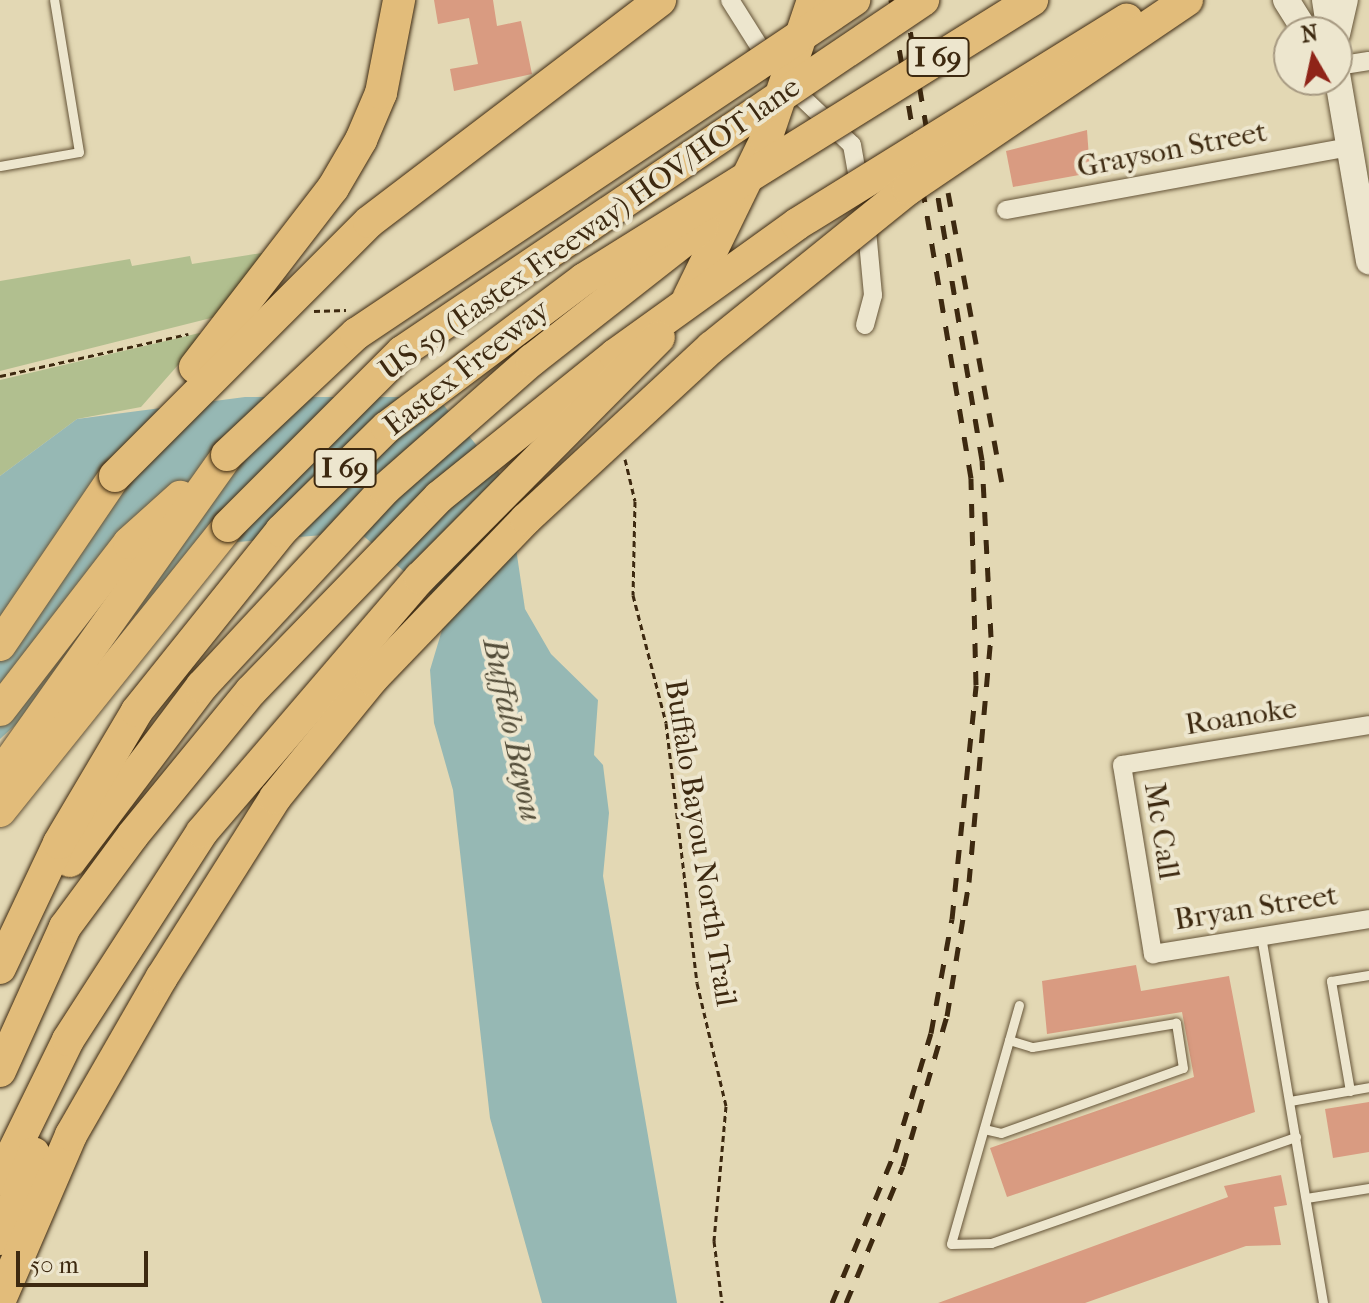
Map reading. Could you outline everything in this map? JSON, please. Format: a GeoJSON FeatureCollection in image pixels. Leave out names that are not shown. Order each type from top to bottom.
{"type":"FeatureCollection","features":[{"type":"Feature","properties":{"kind":"highway"},"geometry":{"type":"LineString","coordinates":[[0,645],[115,476],[340,176],[381,93],[399,0]]}},
{"type":"Feature","properties":{"kind":"highway"},"geometry":{"type":"LineString","coordinates":[[115,476],[369,222],[660,0]]}},
{"type":"Feature","properties":{"kind":"highway"},"geometry":{"type":"LineString","coordinates":[[0,1179],[68,1040],[202,832],[237,795],[420,578],[639,363],[698,285],[766,139],[813,0]]}},
{"type":"Feature","properties":{"kind":"highway"},"geometry":{"type":"LineString","coordinates":[[0,710],[129,543],[356,334],[854,0]]}},
{"type":"Feature","properties":{"kind":"highway","name":"US 59 (Eastex Freeway) HOV/HOT lane"},"geometry":{"type":"LineString","coordinates":[[0,811],[228,526],[402,352],[923,0]]}},
{"type":"Feature","properties":{"kind":"highway","name":"Eastex Freeway"},"geometry":{"type":"LineString","coordinates":[[0,968],[59,843],[137,711],[281,531],[387,427],[499,339],[844,115],[1032,0]]}},
{"type":"Feature","properties":{"kind":"highway"},"geometry":{"type":"LineString","coordinates":[[0,1071],[65,927],[133,835],[251,691],[439,497],[615,355],[797,224],[1162,0]]}},
{"type":"Feature","properties":{"kind":"highway"},"geometry":{"type":"LineString","coordinates":[[0,1300],[71,1135],[162,977],[275,798],[365,687],[526,519],[712,347],[908,189],[1187,0]]}},
{"type":"Feature","properties":{"kind":"highway"},"geometry":{"type":"LineString","coordinates":[[0,958],[202,686],[385,489],[532,360],[844,115]]}},
{"type":"Feature","properties":{"kind":"highway"},"geometry":{"type":"LineString","coordinates":[[0,775],[227,455]]}},
{"type":"Feature","properties":{"kind":"highway"},"geometry":{"type":"LineString","coordinates":[[0,1239],[34,1151],[102,1022],[237,795]]}},
{"type":"Feature","properties":{"kind":"main road"},"geometry":{"type":"LineString","coordinates":[[1341,96],[1369,261]]}},
{"type":"Feature","properties":{"kind":"street"},"geometry":{"type":"LineString","coordinates":[[730,0],[769,63],[852,145],[871,248],[865,325]]}},
{"type":"Feature","properties":{"kind":"street","name":"Grayson Street"},"geometry":{"type":"LineString","coordinates":[[1006,210],[1349,147]]}},
{"type":"Feature","properties":{"kind":"street","name":"Roanoke"},"geometry":{"type":"LineString","coordinates":[[1122,765],[1369,725]]}},
{"type":"Feature","properties":{"kind":"street","name":"Mc Call"},"geometry":{"type":"LineString","coordinates":[[1122,765],[1153,954]]}},
{"type":"Feature","properties":{"kind":"street","name":"Bryan Street"},"geometry":{"type":"LineString","coordinates":[[1153,954],[1369,919]]}},
{"type":"Feature","properties":{"kind":"lane"},"geometry":{"type":"LineString","coordinates":[[0,166],[79,152],[54,0]]}},
{"type":"Feature","properties":{"kind":"lane"},"geometry":{"type":"LineString","coordinates":[[1261,936],[1323,1303]]}},
{"type":"Feature","properties":{"kind":"lane"},"geometry":{"type":"LineString","coordinates":[[1350,1091],[1331,981],[1369,975]]}},
{"type":"Feature","properties":{"kind":"lane"},"geometry":{"type":"LineString","coordinates":[[1019,1005],[951,1244],[991,1243],[1296,1137]]}},
{"type":"Feature","properties":{"kind":"lane"},"geometry":{"type":"LineString","coordinates":[[984,1129],[1001,1133],[1183,1068],[1176,1023],[1032,1047],[1009,1040]]}},
{"type":"Feature","properties":{"kind":"lane"},"geometry":{"type":"LineString","coordinates":[[1290,1101],[1369,1087]]}},
{"type":"Feature","properties":{"kind":"lane"},"geometry":{"type":"LineString","coordinates":[[1306,1198],[1369,1188]]}},
{"type":"Feature","properties":{"kind":"path"},"geometry":{"type":"LineString","coordinates":[[302,313],[360,309]]}},
{"type":"Feature","properties":{"kind":"path"},"geometry":{"type":"LineString","coordinates":[[0,376],[192,333]]}},
{"type":"Feature","properties":{"kind":"path","name":"Buffalo Bayou North Trail"},"geometry":{"type":"LineString","coordinates":[[619,444],[635,501],[633,595],[666,723],[697,983],[726,1106],[714,1241],[722,1303]]}},
{"type":"Feature","properties":{"kind":"green space"},"geometry":{"type":"Polygon","coordinates":[[[274,251],[219,316],[0,371],[0,281],[130,259],[132,266],[190,256],[192,264],[274,251]]]}},
{"type":"Feature","properties":{"kind":"green space"},"geometry":{"type":"Polygon","coordinates":[[[208,331],[141,407],[77,419],[0,476],[0,380],[208,331]]]}},
{"type":"Feature","properties":{"kind":"water","name":"Buffalo Bayou"},"geometry":{"type":"Polygon","coordinates":[[[245,397],[437,397],[506,481],[525,609],[551,654],[598,700],[594,755],[603,765],[609,813],[603,876],[677,1303],[542,1303],[490,1118],[453,790],[434,723],[430,670],[448,610],[359,532],[213,544],[0,739],[0,476],[77,419],[245,397]]]}},
{"type":"Feature","properties":{"kind":"building"},"geometry":{"type":"Polygon","coordinates":[[[434,0],[493,0],[497,26],[521,21],[532,74],[454,91],[450,69],[478,64],[469,18],[438,24],[434,0]]]}},
{"type":"Feature","properties":{"kind":"building"},"geometry":{"type":"Polygon","coordinates":[[[1087,130],[1090,173],[1013,187],[1006,151],[1087,130]]]}},
{"type":"Feature","properties":{"kind":"building"},"geometry":{"type":"Polygon","coordinates":[[[1136,965],[1141,991],[1229,976],[1255,1112],[1007,1197],[990,1148],[1194,1077],[1182,1012],[1047,1034],[1042,981],[1136,965]]]}},
{"type":"Feature","properties":{"kind":"building"},"geometry":{"type":"Polygon","coordinates":[[[1369,1102],[1369,1152],[1333,1158],[1325,1109],[1369,1102]]]}},
{"type":"Feature","properties":{"kind":"building"},"geometry":{"type":"Polygon","coordinates":[[[1281,1175],[1287,1205],[1274,1207],[1281,1245],[1246,1246],[1085,1303],[938,1303],[1228,1197],[1224,1186],[1281,1175]]]}},
{"type":"Feature","properties":{"kind":"railway"},"geometry":{"type":"LineString","coordinates":[[832,1303],[895,1152],[931,1033],[952,919],[976,685],[971,478],[891,0]]}},
{"type":"Feature","properties":{"kind":"railway"},"geometry":{"type":"LineString","coordinates":[[846,1303],[903,1166],[947,1016],[969,882],[991,637],[982,460],[905,0]]}},
{"type":"Feature","properties":{"kind":"railway"},"geometry":{"type":"LineString","coordinates":[[943,165],[1002,484]]}}]}
